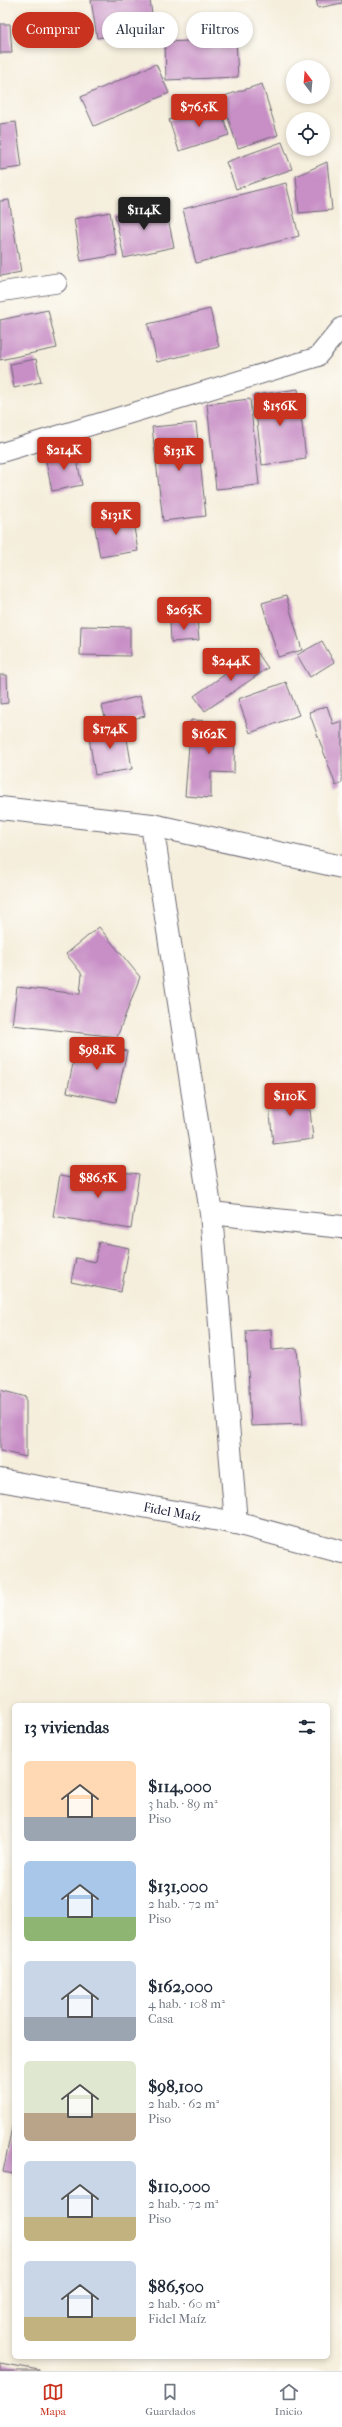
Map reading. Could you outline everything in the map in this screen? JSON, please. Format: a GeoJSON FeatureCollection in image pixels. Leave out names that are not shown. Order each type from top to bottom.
{"type":"FeatureCollection","features":[{"type":"Feature","properties":{"kind":"street"},"geometry":{"type":"LineString","coordinates":[[0,808],[152,825],[342,867]]}},
{"type":"Feature","properties":{"kind":"street"},"geometry":{"type":"LineString","coordinates":[[152,825],[211,1212],[236,1524]]}},
{"type":"Feature","properties":{"kind":"street"},"geometry":{"type":"LineString","coordinates":[[211,1212],[342,1227]]}},
{"type":"Feature","properties":{"kind":"street","name":"Fidel Maíz"},"geometry":{"type":"LineString","coordinates":[[0,1480],[236,1524],[342,1552]]}},
{"type":"Feature","properties":{"kind":"lane"},"geometry":{"type":"LineString","coordinates":[[0,292],[57,283]]}},
{"type":"Feature","properties":{"kind":"lane"},"geometry":{"type":"LineString","coordinates":[[0,453],[317,357],[342,327]]}},
{"type":"Feature","properties":{"kind":"building"},"geometry":{"type":"Polygon","coordinates":[[[91,0],[150,0],[152,12],[102,12],[102,37],[97,38],[91,0]]]}},
{"type":"Feature","properties":{"kind":"building"},"geometry":{"type":"Polygon","coordinates":[[[316,0],[342,0],[342,3],[318,8],[316,0]]]}},
{"type":"Feature","properties":{"kind":"building"},"geometry":{"type":"Polygon","coordinates":[[[0,24],[10,24],[12,53],[0,53],[0,24]]]}},
{"type":"Feature","properties":{"kind":"building"},"geometry":{"type":"Polygon","coordinates":[[[178,41],[186,41],[186,48],[236,48],[238,77],[166,80],[165,48],[178,48],[178,41]]]}},
{"type":"Feature","properties":{"kind":"building"},"geometry":{"type":"Polygon","coordinates":[[[156,64],[169,93],[94,126],[81,97],[156,64]]]}},
{"type":"Feature","properties":{"kind":"building"},"geometry":{"type":"Polygon","coordinates":[[[262,84],[278,135],[238,148],[221,97],[262,84]]]}},
{"type":"Feature","properties":{"kind":"building"},"geometry":{"type":"Polygon","coordinates":[[[219,104],[229,135],[179,151],[169,120],[219,104]]]}},
{"type":"Feature","properties":{"kind":"building"},"geometry":{"type":"Polygon","coordinates":[[[16,122],[22,167],[0,170],[0,124],[16,122]]]}},
{"type":"Feature","properties":{"kind":"building"},"geometry":{"type":"Polygon","coordinates":[[[282,142],[292,169],[236,189],[226,162],[282,142]]]}},
{"type":"Feature","properties":{"kind":"building"},"geometry":{"type":"Polygon","coordinates":[[[327,162],[332,210],[299,213],[296,176],[327,162]]]}},
{"type":"Feature","properties":{"kind":"building"},"geometry":{"type":"Polygon","coordinates":[[[286,183],[299,236],[196,263],[183,209],[286,183]]]}},
{"type":"Feature","properties":{"kind":"building"},"geometry":{"type":"Polygon","coordinates":[[[9,200],[21,272],[0,276],[0,201],[9,200]]]}},
{"type":"Feature","properties":{"kind":"building"},"geometry":{"type":"Polygon","coordinates":[[[165,204],[174,247],[124,258],[115,215],[165,204]]]}},
{"type":"Feature","properties":{"kind":"building"},"geometry":{"type":"Polygon","coordinates":[[[110,212],[117,255],[81,261],[74,219],[110,212]]]}},
{"type":"Feature","properties":{"kind":"building"},"geometry":{"type":"Polygon","coordinates":[[[210,309],[219,347],[157,362],[148,324],[210,309]]]}},
{"type":"Feature","properties":{"kind":"building"},"geometry":{"type":"Polygon","coordinates":[[[48,310],[57,348],[0,360],[0,320],[48,310]]]}},
{"type":"Feature","properties":{"kind":"building"},"geometry":{"type":"Polygon","coordinates":[[[36,359],[41,382],[14,388],[10,364],[36,359]]]}},
{"type":"Feature","properties":{"kind":"building"},"geometry":{"type":"Polygon","coordinates":[[[298,389],[306,459],[262,465],[254,395],[298,389]]]}},
{"type":"Feature","properties":{"kind":"building"},"geometry":{"type":"Polygon","coordinates":[[[250,399],[259,485],[216,489],[207,404],[250,399]]]}},
{"type":"Feature","properties":{"kind":"building"},"geometry":{"type":"Polygon","coordinates":[[[196,423],[206,516],[163,521],[152,427],[196,423]]]}},
{"type":"Feature","properties":{"kind":"building"},"geometry":{"type":"Polygon","coordinates":[[[75,451],[82,485],[52,491],[45,457],[75,451]]]}},
{"type":"Feature","properties":{"kind":"building"},"geometry":{"type":"Polygon","coordinates":[[[132,516],[138,551],[100,557],[94,522],[132,516]]]}},
{"type":"Feature","properties":{"kind":"building"},"geometry":{"type":"Polygon","coordinates":[[[286,596],[302,650],[278,657],[262,603],[286,596]]]}},
{"type":"Feature","properties":{"kind":"building"},"geometry":{"type":"Polygon","coordinates":[[[197,620],[199,640],[171,642],[170,622],[197,620]]]}},
{"type":"Feature","properties":{"kind":"building"},"geometry":{"type":"Polygon","coordinates":[[[81,626],[130,627],[130,656],[80,655],[81,626]]]}},
{"type":"Feature","properties":{"kind":"building"},"geometry":{"type":"Polygon","coordinates":[[[322,641],[334,662],[310,677],[297,655],[322,641]]]}},
{"type":"Feature","properties":{"kind":"building"},"geometry":{"type":"Polygon","coordinates":[[[257,652],[268,668],[205,711],[194,696],[257,652]]]}},
{"type":"Feature","properties":{"kind":"building"},"geometry":{"type":"Polygon","coordinates":[[[0,675],[7,675],[8,703],[0,704],[0,675]]]}},
{"type":"Feature","properties":{"kind":"building"},"geometry":{"type":"Polygon","coordinates":[[[286,682],[299,715],[250,733],[238,699],[286,682]]]}},
{"type":"Feature","properties":{"kind":"building"},"geometry":{"type":"Polygon","coordinates":[[[140,696],[145,716],[107,725],[102,706],[140,696]]]}},
{"type":"Feature","properties":{"kind":"building"},"geometry":{"type":"Polygon","coordinates":[[[327,706],[333,724],[342,721],[342,783],[336,786],[309,712],[327,706]]]}},
{"type":"Feature","properties":{"kind":"building"},"geometry":{"type":"Polygon","coordinates":[[[191,720],[235,722],[234,773],[211,772],[211,798],[185,796],[191,720]]]}},
{"type":"Feature","properties":{"kind":"building"},"geometry":{"type":"Polygon","coordinates":[[[125,726],[132,769],[95,775],[88,731],[125,726]]]}},
{"type":"Feature","properties":{"kind":"building"},"geometry":{"type":"Polygon","coordinates":[[[99,927],[140,977],[117,1037],[12,1025],[17,987],[80,994],[82,974],[66,954],[99,927]]]}},
{"type":"Feature","properties":{"kind":"building"},"geometry":{"type":"Polygon","coordinates":[[[78,1040],[127,1051],[116,1102],[67,1092],[78,1040]]]}},
{"type":"Feature","properties":{"kind":"building"},"geometry":{"type":"Polygon","coordinates":[[[308,1090],[313,1139],[273,1144],[268,1094],[308,1090]]]}},
{"type":"Feature","properties":{"kind":"building"},"geometry":{"type":"Polygon","coordinates":[[[106,1170],[139,1174],[131,1229],[53,1216],[60,1175],[104,1182],[106,1170]]]}},
{"type":"Feature","properties":{"kind":"building"},"geometry":{"type":"Polygon","coordinates":[[[99,1242],[129,1248],[121,1292],[71,1282],[76,1258],[95,1262],[99,1242]]]}},
{"type":"Feature","properties":{"kind":"building"},"geometry":{"type":"Polygon","coordinates":[[[271,1329],[272,1350],[297,1348],[303,1424],[251,1426],[246,1331],[271,1329]]]}},
{"type":"Feature","properties":{"kind":"building"},"geometry":{"type":"Polygon","coordinates":[[[0,1390],[26,1397],[26,1457],[0,1451],[0,1390]]]}},
{"type":"Feature","properties":{"kind":"building"},"geometry":{"type":"Polygon","coordinates":[[[12,2127],[12,2174],[3,2172],[12,2127]]]}},
{"type":"Feature","properties":{"kind":"building"},"geometry":{"type":"Polygon","coordinates":[[[0,2363],[39,2370],[39,2371],[0,2371],[0,2363]]]}}]}
